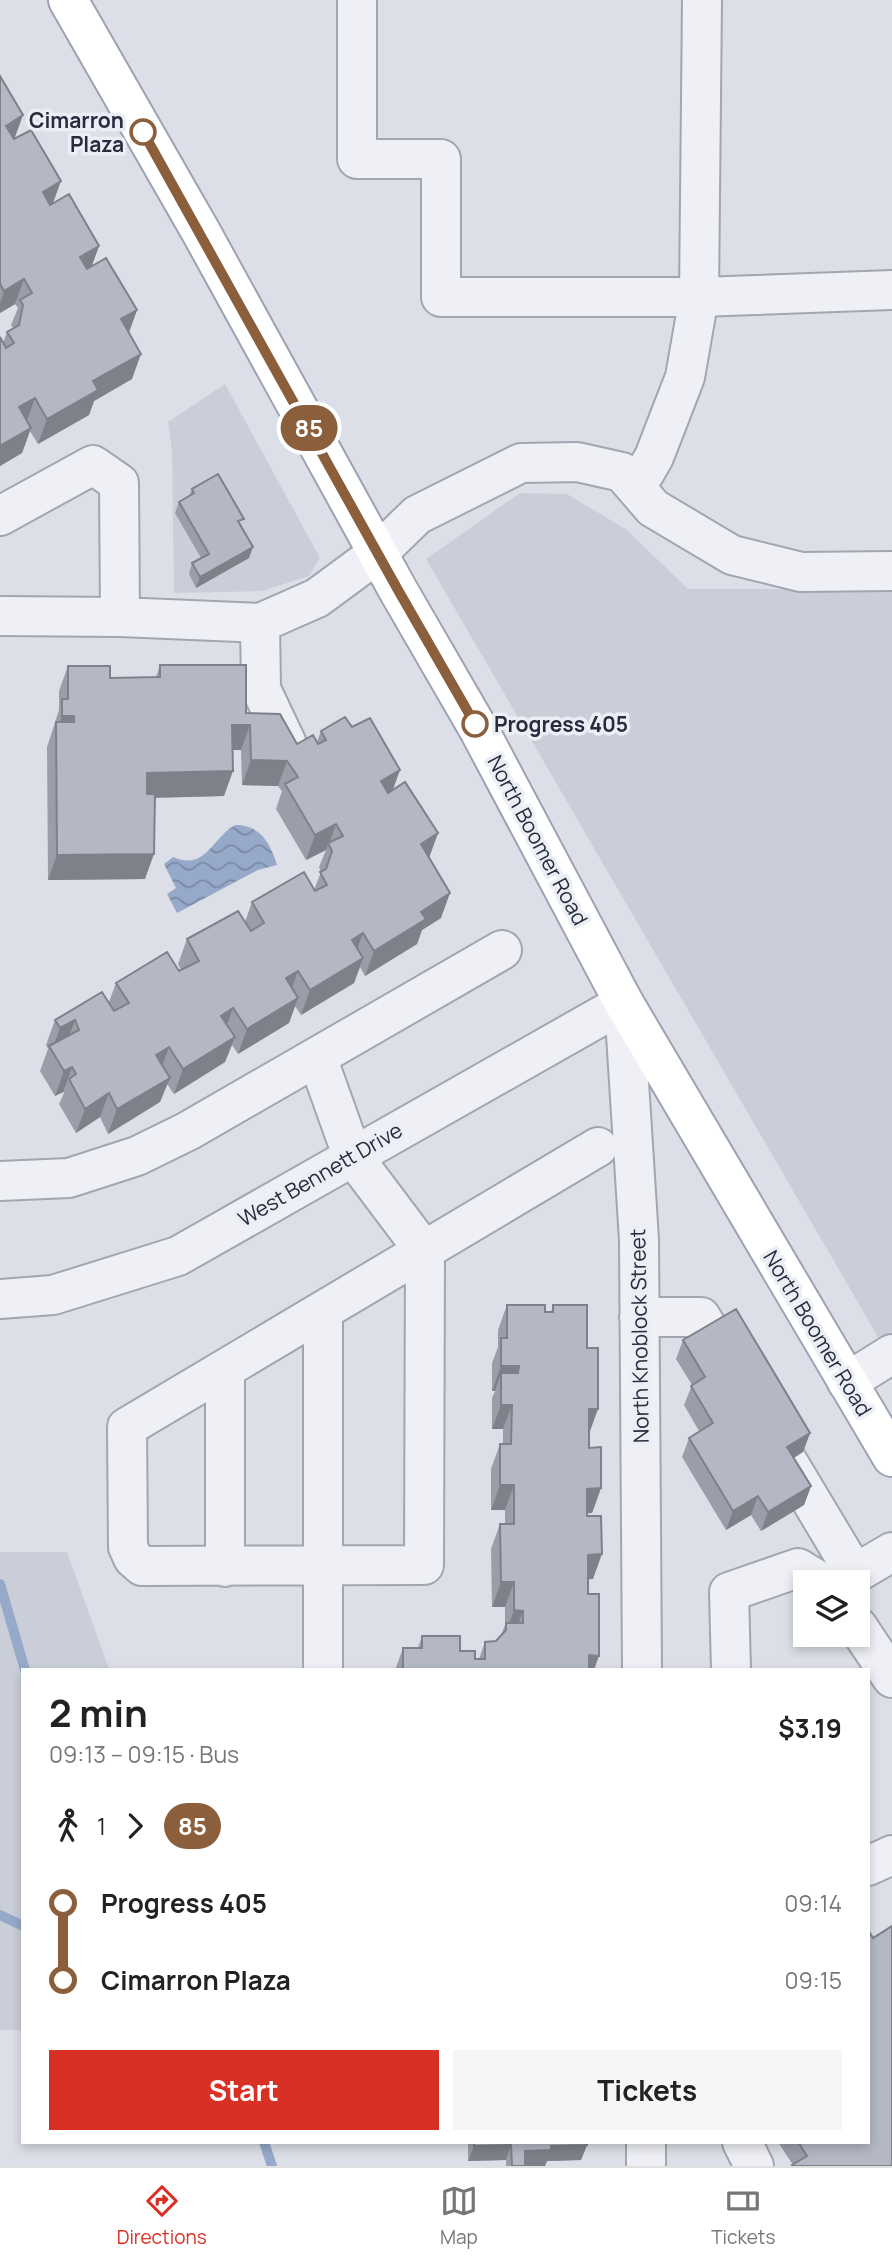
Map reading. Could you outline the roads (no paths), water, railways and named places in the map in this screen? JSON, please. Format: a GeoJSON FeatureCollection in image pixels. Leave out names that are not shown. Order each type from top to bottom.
{"type":"FeatureCollection","features":[{"type":"Feature","properties":{"kind":"main road","name":"North Boomer Road"},"geometry":{"type":"LineString","coordinates":[[68,0],[479,730],[624,1003],[892,1457]]}},
{"type":"Feature","properties":{"kind":"street"},"geometry":{"type":"LineString","coordinates":[[357,0],[357,159],[441,159],[441,297],[699,297],[892,290]]}},
{"type":"Feature","properties":{"kind":"street"},"geometry":{"type":"LineString","coordinates":[[636,488],[654,457],[685,377],[699,297],[702,0]]}},
{"type":"Feature","properties":{"kind":"street"},"geometry":{"type":"LineString","coordinates":[[0,616],[120,617],[260,623],[317,598],[378,553],[416,515],[522,464],[577,462],[622,471],[653,508],[732,555],[802,572],[892,571]]}},
{"type":"Feature","properties":{"kind":"street"},"geometry":{"type":"LineString","coordinates":[[0,516],[93,465],[119,483],[120,617]]}},
{"type":"Feature","properties":{"kind":"street"},"geometry":{"type":"LineString","coordinates":[[260,623],[261,689],[287,744]]}},
{"type":"Feature","properties":{"kind":"street"},"geometry":{"type":"LineString","coordinates":[[0,1181],[69,1178],[137,1156],[188,1131],[502,950]]}},
{"type":"Feature","properties":{"kind":"street","name":"West Bennett Drive"},"geometry":{"type":"LineString","coordinates":[[0,1299],[52,1295],[178,1256],[624,1003]]}},
{"type":"Feature","properties":{"kind":"street","name":"North Knoblock Street"},"geometry":{"type":"LineString","coordinates":[[624,1003],[639,1240],[642,1668]]}},
{"type":"Feature","properties":{"kind":"street"},"geometry":{"type":"LineString","coordinates":[[317,1056],[352,1155],[425,1252],[424,1565],[142,1566],[133,1558],[128,1547],[127,1427],[425,1252],[598,1147]]}},
{"type":"Feature","properties":{"kind":"street"},"geometry":{"type":"LineString","coordinates":[[323,1311],[323,1668]]}},
{"type":"Feature","properties":{"kind":"street"},"geometry":{"type":"LineString","coordinates":[[639,1317],[701,1317],[757,1410],[835,1570]]}},
{"type":"Feature","properties":{"kind":"street"},"geometry":{"type":"LineString","coordinates":[[847,1382],[892,1354]]}},
{"type":"Feature","properties":{"kind":"street"},"geometry":{"type":"LineString","coordinates":[[225,1370],[225,1567]]}},
{"type":"Feature","properties":{"kind":"street"},"geometry":{"type":"LineString","coordinates":[[857,1570],[892,1552]]}},
{"type":"Feature","properties":{"kind":"street"},"geometry":{"type":"LineString","coordinates":[[731,1668],[729,1592],[797,1568],[805,1570]]}},
{"type":"Feature","properties":{"kind":"street"},"geometry":{"type":"LineString","coordinates":[[870,1645],[892,1678]]}},
{"type":"Feature","properties":{"kind":"street"},"geometry":{"type":"LineString","coordinates":[[870,1865],[892,1855]]}},
{"type":"Feature","properties":{"kind":"street"},"geometry":{"type":"LineString","coordinates":[[646,2144],[646,2166]]}},
{"type":"Feature","properties":{"kind":"street"},"geometry":{"type":"LineString","coordinates":[[743,2144],[754,2166]]}},
{"type":"Feature","properties":{"kind":"water"},"geometry":{"type":"Polygon","coordinates":[[[235,825],[251,828],[263,836],[277,865],[258,870],[177,913],[167,894],[176,888],[164,864],[173,857],[193,860],[201,857],[235,825]]]}},
{"type":"Feature","properties":{"kind":"waterway"},"geometry":{"type":"LineString","coordinates":[[0,1584],[24,1668]]}},
{"type":"Feature","properties":{"kind":"waterway"},"geometry":{"type":"LineString","coordinates":[[0,1915],[21,1925]]}},
{"type":"Feature","properties":{"kind":"waterway"},"geometry":{"type":"LineString","coordinates":[[265,2144],[272,2166]]}},
{"type":"Feature","properties":{"kind":"place","name":"Cimarron Plaza"},"geometry":{"type":"Point","coordinates":[143,132]}},
{"type":"Feature","properties":{"kind":"place","name":"Progress 405"},"geometry":{"type":"Point","coordinates":[475,724]}}]}
